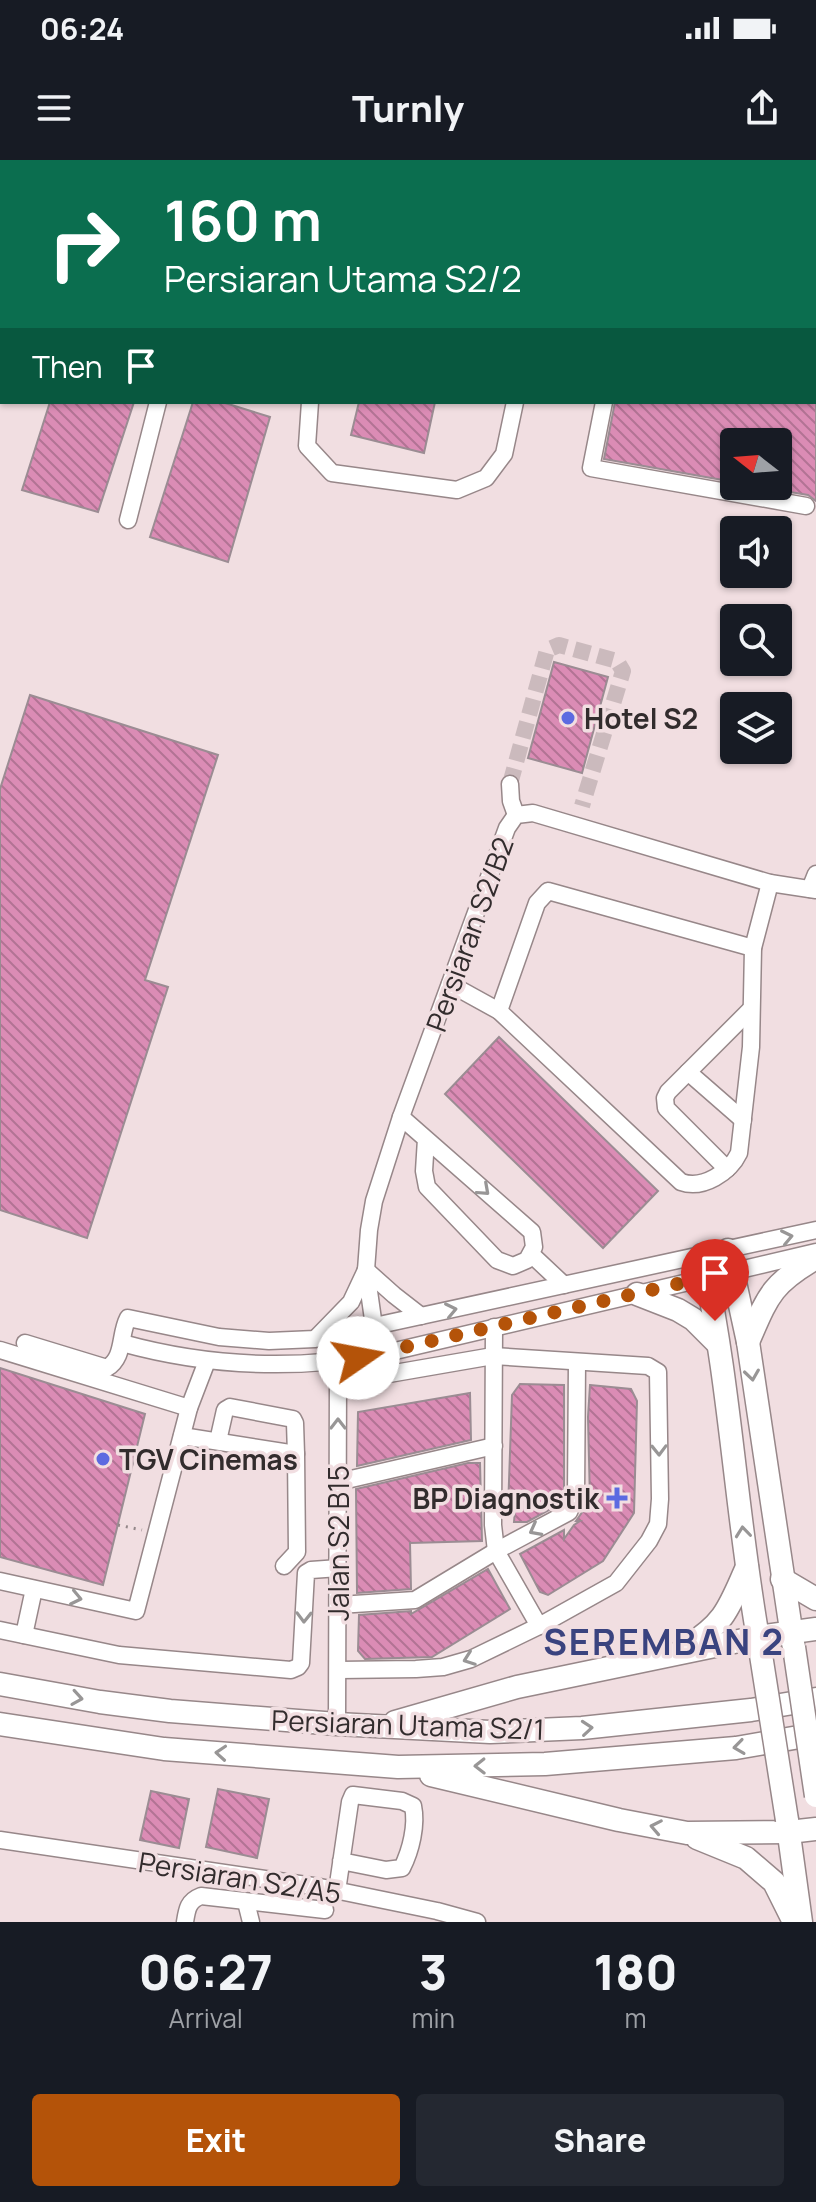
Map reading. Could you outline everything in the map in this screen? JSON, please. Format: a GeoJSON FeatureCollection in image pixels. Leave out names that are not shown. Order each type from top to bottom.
{"type":"FeatureCollection","features":[{"type":"Feature","properties":{"kind":"main road"},"geometry":{"type":"LineString","coordinates":[[748,1342],[770,1294],[793,1271],[816,1258]]}},
{"type":"Feature","properties":{"kind":"main road"},"geometry":{"type":"LineString","coordinates":[[730,1260],[748,1342],[816,1796]]}},
{"type":"Feature","properties":{"kind":"main road"},"geometry":{"type":"LineString","coordinates":[[705,1266],[733,1440],[747,1566],[801,1922]]}},
{"type":"Feature","properties":{"kind":"main road"},"geometry":{"type":"LineString","coordinates":[[637,1294],[693,1319],[718,1344]]}},
{"type":"Feature","properties":{"kind":"main road"},"geometry":{"type":"LineString","coordinates":[[677,1654],[707,1634],[721,1620],[747,1566]]}},
{"type":"Feature","properties":{"kind":"main road"},"geometry":{"type":"LineString","coordinates":[[782,1579],[816,1599]]}},
{"type":"Feature","properties":{"kind":"main road"},"geometry":{"type":"LineString","coordinates":[[379,1727],[517,1687],[677,1654],[760,1646],[792,1639],[816,1629]]}},
{"type":"Feature","properties":{"kind":"main road","name":"Persiaran Utama S2/1"},"geometry":{"type":"LineString","coordinates":[[0,1684],[170,1711],[490,1732],[582,1728],[751,1710],[816,1699]]}},
{"type":"Feature","properties":{"kind":"main road","name":"Persiaran Utama S2/1"},"geometry":{"type":"LineString","coordinates":[[0,1724],[164,1749],[398,1767],[561,1763],[736,1748],[816,1734]]}},
{"type":"Feature","properties":{"kind":"main road"},"geometry":{"type":"LineString","coordinates":[[398,1767],[619,1820],[687,1833],[746,1858],[774,1882],[794,1922]]}},
{"type":"Feature","properties":{"kind":"main road"},"geometry":{"type":"LineString","coordinates":[[687,1833],[788,1826],[816,1829]]}},
{"type":"Feature","properties":{"kind":"street"},"geometry":{"type":"LineString","coordinates":[[128,520],[157,404]]}},
{"type":"Feature","properties":{"kind":"street"},"geometry":{"type":"LineString","coordinates":[[310,404],[307,446],[332,473],[457,490],[486,478],[504,454],[515,404]]}},
{"type":"Feature","properties":{"kind":"street"},"geometry":{"type":"LineString","coordinates":[[604,404],[591,468],[806,506]]}},
{"type":"Feature","properties":{"kind":"street"},"geometry":{"type":"LineString","coordinates":[[510,784],[516,815]]}},
{"type":"Feature","properties":{"kind":"street","name":"Persiaran S2/B2"},"geometry":{"type":"LineString","coordinates":[[378,1355],[366,1270],[374,1201],[401,1117],[507,828],[516,815],[533,813],[770,883],[814,884]]}},
{"type":"Feature","properties":{"kind":"street"},"geometry":{"type":"LineString","coordinates":[[450,984],[499,1011],[681,1182],[699,1185],[727,1169],[739,1153],[751,1047],[753,948],[770,883]]}},
{"type":"Feature","properties":{"kind":"street"},"geometry":{"type":"LineString","coordinates":[[499,1011],[537,903],[548,891],[753,948]]}},
{"type":"Feature","properties":{"kind":"street"},"geometry":{"type":"LineString","coordinates":[[727,1169],[666,1108],[665,1103],[668,1092],[751,1009]]}},
{"type":"Feature","properties":{"kind":"street"},"geometry":{"type":"LineString","coordinates":[[688,1072],[743,1120]]}},
{"type":"Feature","properties":{"kind":"street"},"geometry":{"type":"LineString","coordinates":[[401,1117],[532,1232],[534,1247],[527,1260],[513,1266],[497,1260],[427,1187],[424,1171],[426,1139]]}},
{"type":"Feature","properties":{"kind":"street"},"geometry":{"type":"LineString","coordinates":[[25,1343],[107,1368],[117,1360],[121,1334],[128,1318],[219,1337],[269,1341],[315,1339],[564,1285],[705,1266],[816,1230]]}},
{"type":"Feature","properties":{"kind":"street"},"geometry":{"type":"LineString","coordinates":[[730,1260],[816,1252]]}},
{"type":"Feature","properties":{"kind":"street"},"geometry":{"type":"LineString","coordinates":[[531,1254],[564,1285]]}},
{"type":"Feature","properties":{"kind":"street"},"geometry":{"type":"LineString","coordinates":[[122,1343],[161,1354],[207,1361],[260,1364],[339,1361],[378,1355],[637,1294],[705,1266]]}},
{"type":"Feature","properties":{"kind":"street"},"geometry":{"type":"LineString","coordinates":[[315,1339],[351,1302],[366,1270],[421,1316]]}},
{"type":"Feature","properties":{"kind":"street"},"geometry":{"type":"LineString","coordinates":[[494,1327],[493,1525],[496,1551],[539,1626]]}},
{"type":"Feature","properties":{"kind":"street"},"geometry":{"type":"LineString","coordinates":[[0,1350],[189,1408]]}},
{"type":"Feature","properties":{"kind":"street"},"geometry":{"type":"LineString","coordinates":[[337,1383],[493,1356],[648,1366],[658,1372],[660,1499],[658,1524],[649,1541],[616,1583],[539,1626],[471,1659],[443,1667],[339,1670]]}},
{"type":"Feature","properties":{"kind":"street"},"geometry":{"type":"LineString","coordinates":[[0,1581],[136,1611],[189,1408],[207,1361]]}},
{"type":"Feature","properties":{"kind":"street","name":"Jalan S2 B15"},"geometry":{"type":"LineString","coordinates":[[337,1724],[339,1361]]}},
{"type":"Feature","properties":{"kind":"street"},"geometry":{"type":"LineString","coordinates":[[339,1605],[415,1600],[569,1512],[576,1496],[577,1362]]}},
{"type":"Feature","properties":{"kind":"street"},"geometry":{"type":"LineString","coordinates":[[218,1441],[225,1410],[230,1407],[293,1419],[297,1552],[284,1566]]}},
{"type":"Feature","properties":{"kind":"street"},"geometry":{"type":"LineString","coordinates":[[182,1436],[296,1454]]}},
{"type":"Feature","properties":{"kind":"street"},"geometry":{"type":"LineString","coordinates":[[338,1482],[494,1446]]}},
{"type":"Feature","properties":{"kind":"street"},"geometry":{"type":"LineString","coordinates":[[297,1552],[308,1560],[339,1564]]}},
{"type":"Feature","properties":{"kind":"street"},"geometry":{"type":"LineString","coordinates":[[0,1630],[119,1655],[291,1670],[301,1663],[306,1573],[339,1564]]}},
{"type":"Feature","properties":{"kind":"street"},"geometry":{"type":"LineString","coordinates":[[24,1635],[34,1589]]}},
{"type":"Feature","properties":{"kind":"street"},"geometry":{"type":"LineString","coordinates":[[337,1891],[341,1861],[350,1802],[353,1795],[402,1801],[413,1806],[415,1816],[408,1855],[402,1868],[386,1870],[341,1861]]}},
{"type":"Feature","properties":{"kind":"street","name":"Persiaran S2/A5"},"geometry":{"type":"LineString","coordinates":[[0,1840],[320,1887],[477,1922]]}},
{"type":"Feature","properties":{"kind":"street"},"geometry":{"type":"LineString","coordinates":[[185,1922],[188,1905],[201,1896],[326,1916],[320,1887]]}},
{"type":"Feature","properties":{"kind":"street"},"geometry":{"type":"LineString","coordinates":[[246,1902],[251,1922]]}},
{"type":"Feature","properties":{"kind":"path"},"geometry":{"type":"LineString","coordinates":[[118,1525],[157,1533]]}},
{"type":"Feature","properties":{"kind":"building"},"geometry":{"type":"Polygon","coordinates":[[[49,404],[133,404],[98,512],[22,490],[49,404]]]}},
{"type":"Feature","properties":{"kind":"building"},"geometry":{"type":"Polygon","coordinates":[[[192,404],[228,404],[270,417],[228,562],[150,537],[192,404]]]}},
{"type":"Feature","properties":{"kind":"building"},"geometry":{"type":"Polygon","coordinates":[[[359,404],[435,404],[424,453],[351,435],[359,404]]]}},
{"type":"Feature","properties":{"kind":"building"},"geometry":{"type":"Polygon","coordinates":[[[615,404],[816,404],[816,501],[808,495],[792,492],[792,428],[720,428],[720,480],[604,459],[615,404]]]}},
{"type":"Feature","properties":{"kind":"building","name":"Hotel S2"},"geometry":{"type":"Polygon","coordinates":[[[554,662],[608,677],[582,773],[528,758],[554,662]]]}},
{"type":"Feature","properties":{"kind":"building"},"geometry":{"type":"Polygon","coordinates":[[[30,695],[218,755],[145,980],[168,987],[87,1238],[0,1210],[0,789],[30,695]]]}},
{"type":"Feature","properties":{"kind":"building"},"geometry":{"type":"Polygon","coordinates":[[[499,1037],[658,1191],[603,1248],[445,1094],[499,1037]]]}},
{"type":"Feature","properties":{"kind":"building"},"geometry":{"type":"Polygon","coordinates":[[[0,1368],[145,1414],[103,1585],[0,1557],[0,1368]]]}},
{"type":"Feature","properties":{"kind":"building"},"geometry":{"type":"Polygon","coordinates":[[[520,1384],[564,1385],[564,1495],[560,1504],[527,1522],[514,1522],[515,1510],[508,1510],[512,1395],[520,1384]]]}},
{"type":"Feature","properties":{"kind":"building"},"geometry":{"type":"Polygon","coordinates":[[[590,1385],[631,1389],[637,1401],[634,1513],[603,1561],[548,1595],[540,1592],[520,1554],[564,1530],[564,1539],[580,1521],[576,1521],[590,1501],[590,1385]]]}},
{"type":"Feature","properties":{"kind":"building"},"geometry":{"type":"Polygon","coordinates":[[[470,1393],[471,1440],[357,1466],[358,1412],[470,1393]]]}},
{"type":"Feature","properties":{"kind":"building"},"geometry":{"type":"Polygon","coordinates":[[[468,1463],[480,1463],[482,1541],[410,1543],[411,1589],[357,1593],[356,1489],[468,1463]]]}},
{"type":"Feature","properties":{"kind":"building"},"geometry":{"type":"Polygon","coordinates":[[[488,1569],[510,1609],[432,1657],[365,1659],[358,1651],[359,1615],[411,1611],[411,1614],[488,1569]]]}},
{"type":"Feature","properties":{"kind":"building"},"geometry":{"type":"Polygon","coordinates":[[[218,1789],[269,1799],[257,1858],[206,1847],[218,1789]]]}},
{"type":"Feature","properties":{"kind":"building"},"geometry":{"type":"Polygon","coordinates":[[[151,1791],[189,1799],[179,1848],[140,1840],[151,1791]]]}},
{"type":"Feature","properties":{"kind":"tunnel"},"geometry":{"type":"LineString","coordinates":[[510,784],[547,650],[559,645],[617,661],[623,671],[582,806]]}},
{"type":"Feature","properties":{"kind":"place","name":"Hotel S2"},"geometry":{"type":"Point","coordinates":[568,718]}},
{"type":"Feature","properties":{"kind":"place","name":"TGV Cinemas"},"geometry":{"type":"Point","coordinates":[103,1459]}},
{"type":"Feature","properties":{"kind":"place","name":"BP Diagnostik"},"geometry":{"type":"Point","coordinates":[617,1498]}},
{"type":"Feature","properties":{"kind":"district","name":"SEREMBAN 2"},"geometry":{"type":"Point","coordinates":[664,1641]}},
{"type":"Feature","properties":{"kind":"route"},"geometry":{"type":"LineString","coordinates":[[358,1358],[707,1277],[715,1321]]}}]}
